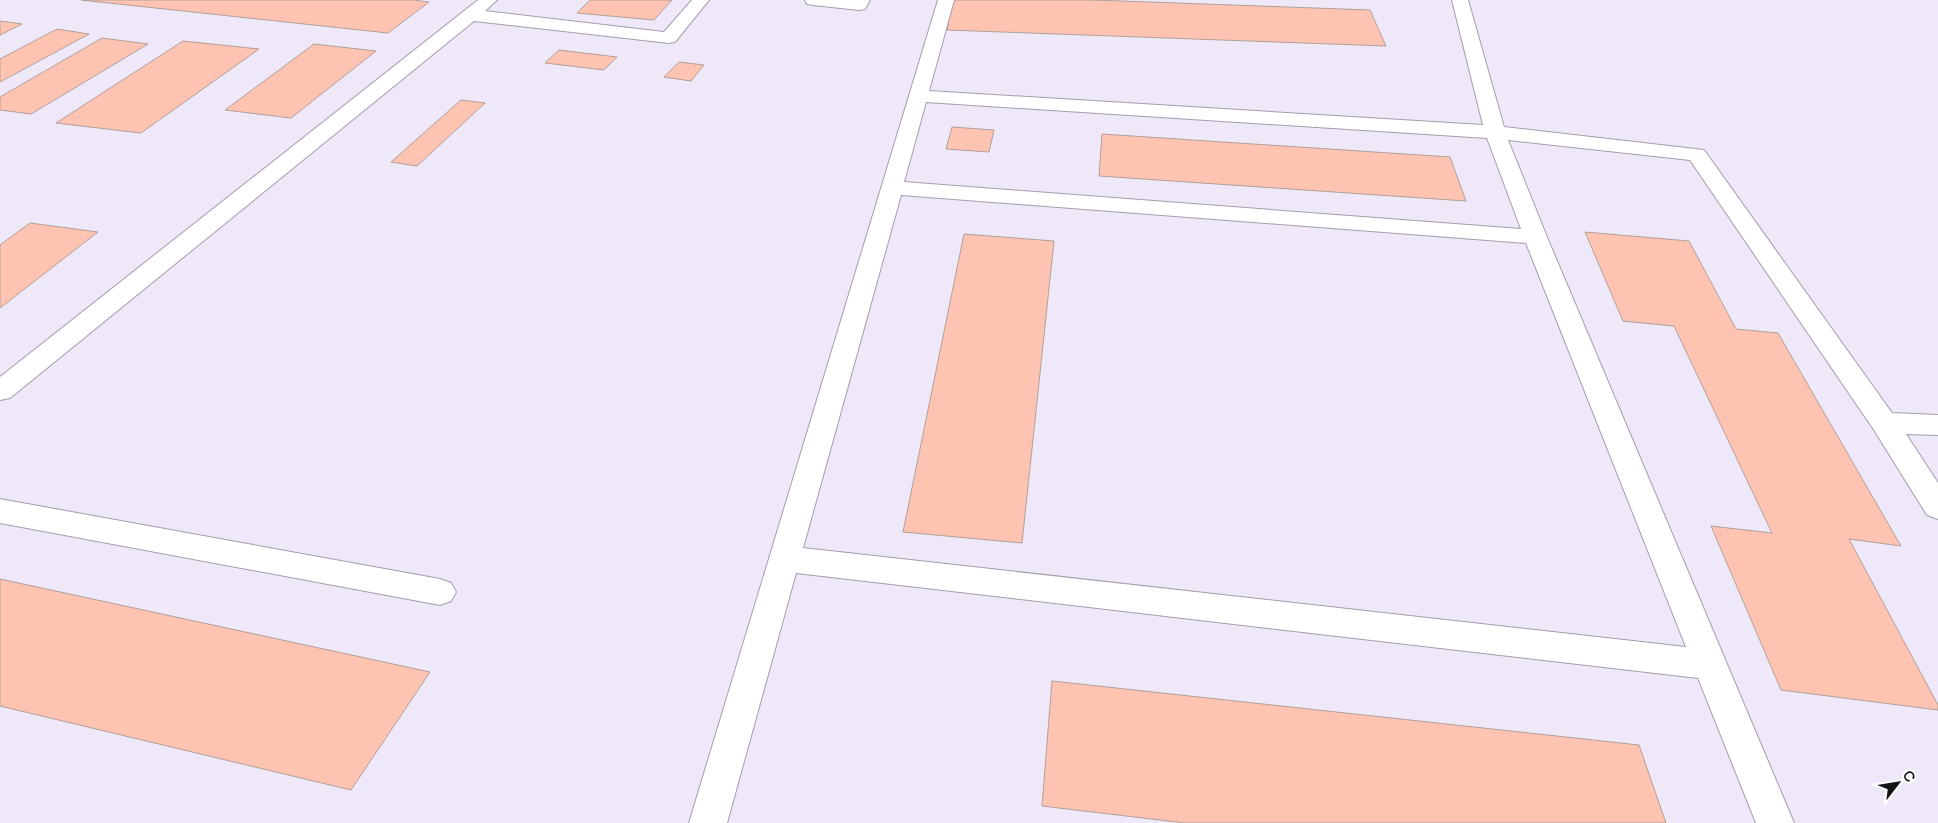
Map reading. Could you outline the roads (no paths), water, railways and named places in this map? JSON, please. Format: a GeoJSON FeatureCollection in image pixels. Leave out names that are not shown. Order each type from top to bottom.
{"type":"FeatureCollection","features":[{"type":"Feature","properties":{"kind":"lane"},"geometry":{"type":"LineString","coordinates":[[0,392],[489,0]]}},
{"type":"Feature","properties":{"kind":"lane"},"geometry":{"type":"LineString","coordinates":[[471,15],[669,38],[701,0]]}},
{"type":"Feature","properties":{"kind":"lane"},"geometry":{"type":"LineString","coordinates":[[812,0],[859,4],[862,0]]}},
{"type":"Feature","properties":{"kind":"lane"},"geometry":{"type":"LineString","coordinates":[[708,823],[946,0]]}},
{"type":"Feature","properties":{"kind":"lane"},"geometry":{"type":"LineString","coordinates":[[1460,0],[1496,132],[1535,238],[1775,823]]}},
{"type":"Feature","properties":{"kind":"lane"},"geometry":{"type":"LineString","coordinates":[[917,96],[1496,132],[1697,154],[1884,423],[1938,507]]}},
{"type":"Feature","properties":{"kind":"lane"},"geometry":{"type":"LineString","coordinates":[[892,188],[1535,238]]}},
{"type":"Feature","properties":{"kind":"lane"},"geometry":{"type":"LineString","coordinates":[[1884,423],[1938,425]]}},
{"type":"Feature","properties":{"kind":"lane"},"geometry":{"type":"LineString","coordinates":[[0,511],[440,592]]}},
{"type":"Feature","properties":{"kind":"lane"},"geometry":{"type":"LineString","coordinates":[[784,559],[1709,664]]}}]}
